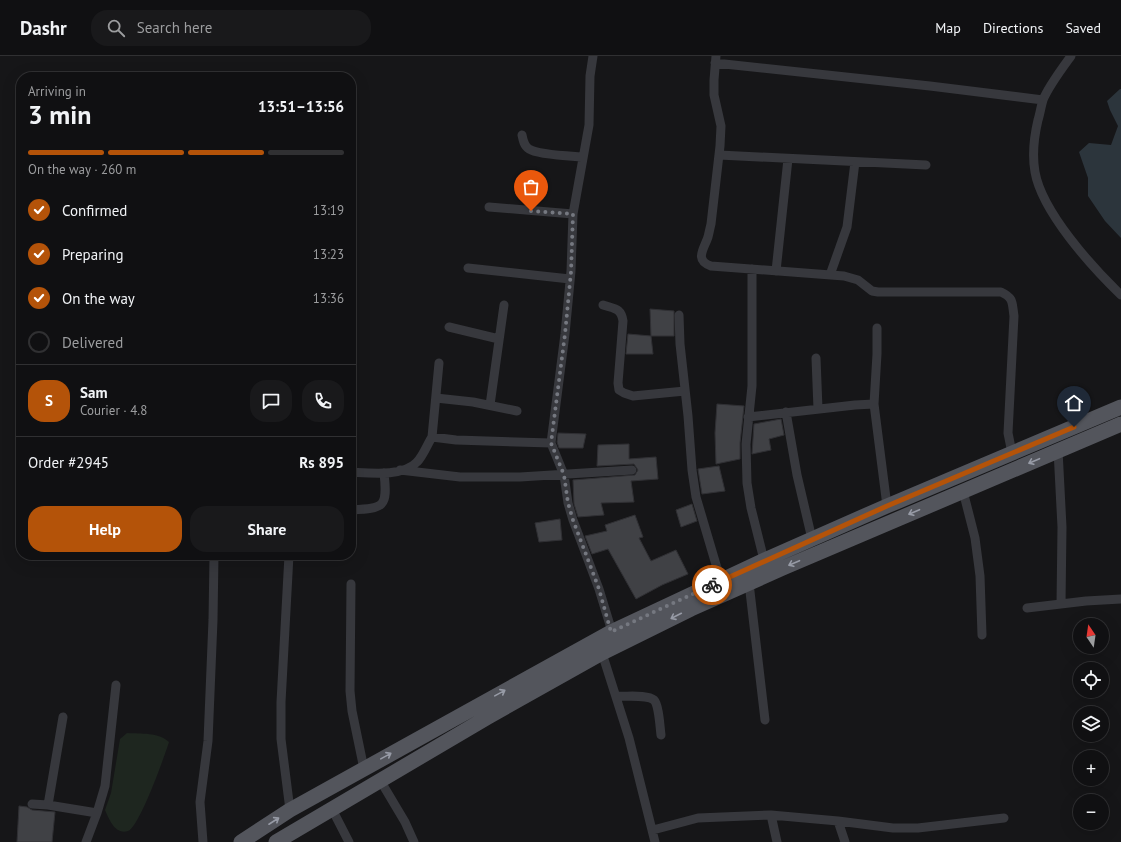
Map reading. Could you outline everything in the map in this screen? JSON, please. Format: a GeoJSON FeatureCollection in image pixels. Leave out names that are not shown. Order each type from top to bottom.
{"type":"FeatureCollection","features":[{"type":"Feature","properties":{"kind":"main road"},"geometry":{"type":"LineString","coordinates":[[241,842],[290,810],[611,632],[764,560],[1121,407]]}},
{"type":"Feature","properties":{"kind":"main road"},"geometry":{"type":"LineString","coordinates":[[276,842],[478,723],[602,653],[691,609],[749,583],[1121,424]]}},
{"type":"Feature","properties":{"kind":"street"},"geometry":{"type":"LineString","coordinates":[[593,56],[590,76],[589,125],[573,214],[570,279],[565,334],[551,443],[564,475],[569,509],[599,589],[611,632],[617,646]]}},
{"type":"Feature","properties":{"kind":"street"},"geometry":{"type":"LineString","coordinates":[[1071,56],[1043,100],[1036,129],[1034,152],[1035,172],[1045,201],[1064,229],[1098,271],[1121,295]]}},
{"type":"Feature","properties":{"kind":"street"},"geometry":{"type":"LineString","coordinates":[[1012,453],[1008,433],[1014,316],[1012,301],[1008,295],[1001,292],[878,292],[872,291],[858,280],[844,276],[711,266],[702,260],[701,255],[711,224],[719,155],[721,126],[714,96],[716,60],[1043,100]]}},
{"type":"Feature","properties":{"kind":"street"},"geometry":{"type":"LineString","coordinates":[[522,135],[524,144],[529,149],[539,153],[583,157]]}},
{"type":"Feature","properties":{"kind":"street"},"geometry":{"type":"LineString","coordinates":[[719,155],[926,165]]}},
{"type":"Feature","properties":{"kind":"street"},"geometry":{"type":"LineString","coordinates":[[776,271],[788,158]]}},
{"type":"Feature","properties":{"kind":"street"},"geometry":{"type":"LineString","coordinates":[[830,275],[847,227],[855,162]]}},
{"type":"Feature","properties":{"kind":"street"},"geometry":{"type":"LineString","coordinates":[[489,207],[573,214]]}},
{"type":"Feature","properties":{"kind":"street"},"geometry":{"type":"LineString","coordinates":[[468,268],[570,279]]}},
{"type":"Feature","properties":{"kind":"street"},"geometry":{"type":"LineString","coordinates":[[752,269],[752,386],[746,444],[747,483],[751,508],[764,560]]}},
{"type":"Feature","properties":{"kind":"street"},"geometry":{"type":"LineString","coordinates":[[490,405],[504,305]]}},
{"type":"Feature","properties":{"kind":"street"},"geometry":{"type":"LineString","coordinates":[[603,305],[618,310],[622,313],[623,321],[618,383],[619,390],[624,394],[633,396],[685,391]]}},
{"type":"Feature","properties":{"kind":"street"},"geometry":{"type":"LineString","coordinates":[[679,315],[680,344],[696,497],[715,562],[723,579]]}},
{"type":"Feature","properties":{"kind":"street"},"geometry":{"type":"LineString","coordinates":[[449,327],[499,339]]}},
{"type":"Feature","properties":{"kind":"street"},"geometry":{"type":"LineString","coordinates":[[877,328],[874,404],[887,506]]}},
{"type":"Feature","properties":{"kind":"street"},"geometry":{"type":"LineString","coordinates":[[816,358],[818,409]]}},
{"type":"Feature","properties":{"kind":"street"},"geometry":{"type":"LineString","coordinates":[[356,472],[393,473],[417,462],[432,438],[439,363]]}},
{"type":"Feature","properties":{"kind":"street"},"geometry":{"type":"LineString","coordinates":[[436,398],[490,405],[517,411]]}},
{"type":"Feature","properties":{"kind":"street"},"geometry":{"type":"LineString","coordinates":[[748,417],[874,404]]}},
{"type":"Feature","properties":{"kind":"street"},"geometry":{"type":"LineString","coordinates":[[786,412],[797,475],[812,539]]}},
{"type":"Feature","properties":{"kind":"street"},"geometry":{"type":"LineString","coordinates":[[432,438],[551,443]]}},
{"type":"Feature","properties":{"kind":"street"},"geometry":{"type":"LineString","coordinates":[[1058,450],[1062,527],[1061,604]]}},
{"type":"Feature","properties":{"kind":"street"},"geometry":{"type":"LineString","coordinates":[[400,470],[460,477],[564,475],[632,470]]}},
{"type":"Feature","properties":{"kind":"street"},"geometry":{"type":"LineString","coordinates":[[356,510],[373,509],[380,506],[385,499],[386,491],[384,473]]}},
{"type":"Feature","properties":{"kind":"street"},"geometry":{"type":"LineString","coordinates":[[963,491],[975,538],[980,576],[982,635]]}},
{"type":"Feature","properties":{"kind":"street"},"geometry":{"type":"LineString","coordinates":[[203,842],[200,802],[208,741],[214,560]]}},
{"type":"Feature","properties":{"kind":"street"},"geometry":{"type":"LineString","coordinates":[[289,560],[281,709],[281,739],[290,810]]}},
{"type":"Feature","properties":{"kind":"street"},"geometry":{"type":"LineString","coordinates":[[749,583],[765,720]]}},
{"type":"Feature","properties":{"kind":"street"},"geometry":{"type":"LineString","coordinates":[[350,584],[350,692],[352,711],[364,769]]}},
{"type":"Feature","properties":{"kind":"street"},"geometry":{"type":"LineString","coordinates":[[1027,608],[1121,598]]}},
{"type":"Feature","properties":{"kind":"street"},"geometry":{"type":"LineString","coordinates":[[602,653],[629,738],[655,842]]}},
{"type":"Feature","properties":{"kind":"street"},"geometry":{"type":"LineString","coordinates":[[86,842],[105,786],[116,685]]}},
{"type":"Feature","properties":{"kind":"street"},"geometry":{"type":"LineString","coordinates":[[616,696],[647,697],[654,701],[657,705],[661,735]]}},
{"type":"Feature","properties":{"kind":"street"},"geometry":{"type":"LineString","coordinates":[[48,805],[63,717]]}},
{"type":"Feature","properties":{"kind":"street"},"geometry":{"type":"LineString","coordinates":[[380,780],[405,822],[414,842]]}},
{"type":"Feature","properties":{"kind":"street"},"geometry":{"type":"LineString","coordinates":[[32,804],[48,805],[97,813]]}},
{"type":"Feature","properties":{"kind":"street"},"geometry":{"type":"LineString","coordinates":[[332,809],[349,842]]}},
{"type":"Feature","properties":{"kind":"street"},"geometry":{"type":"LineString","coordinates":[[653,830],[698,818],[771,815],[893,828],[918,828],[1004,818]]}},
{"type":"Feature","properties":{"kind":"street"},"geometry":{"type":"LineString","coordinates":[[771,815],[777,842]]}},
{"type":"Feature","properties":{"kind":"street"},"geometry":{"type":"LineString","coordinates":[[838,821],[845,842]]}},
{"type":"Feature","properties":{"kind":"shaded area"},"geometry":{"type":"Polygon","coordinates":[[[1120,89],[1121,238],[1105,221],[1088,196],[1088,178],[1079,152],[1089,143],[1111,145],[1118,126],[1107,101],[1120,89]]]}},
{"type":"Feature","properties":{"kind":"shaded area"},"geometry":{"type":"Polygon","coordinates":[[[127,733],[155,735],[169,742],[145,805],[133,827],[128,831],[123,832],[119,831],[113,825],[105,810],[111,793],[120,739],[127,733]]]}},
{"type":"Feature","properties":{"kind":"building"},"geometry":{"type":"Polygon","coordinates":[[[650,309],[674,311],[674,336],[651,336],[650,309]]]}},
{"type":"Feature","properties":{"kind":"building"},"geometry":{"type":"Polygon","coordinates":[[[628,334],[651,336],[653,354],[626,354],[628,334]]]}},
{"type":"Feature","properties":{"kind":"building"},"geometry":{"type":"Polygon","coordinates":[[[717,404],[744,406],[740,443],[740,459],[716,464],[715,433],[717,404]]]}},
{"type":"Feature","properties":{"kind":"building"},"geometry":{"type":"Polygon","coordinates":[[[781,419],[784,435],[769,439],[771,450],[752,454],[754,424],[781,419]]]}},
{"type":"Feature","properties":{"kind":"building"},"geometry":{"type":"Polygon","coordinates":[[[558,433],[586,434],[583,448],[559,448],[557,442],[558,433]]]}},
{"type":"Feature","properties":{"kind":"building"},"geometry":{"type":"Polygon","coordinates":[[[629,444],[629,459],[656,457],[658,479],[631,481],[634,502],[601,503],[604,515],[578,517],[574,504],[573,480],[635,475],[638,470],[634,464],[597,466],[598,445],[629,444]]]}},
{"type":"Feature","properties":{"kind":"building"},"geometry":{"type":"Polygon","coordinates":[[[719,466],[725,491],[702,494],[698,469],[719,466]]]}},
{"type":"Feature","properties":{"kind":"building"},"geometry":{"type":"Polygon","coordinates":[[[692,504],[697,521],[681,527],[676,510],[692,504]]]}},
{"type":"Feature","properties":{"kind":"building"},"geometry":{"type":"Polygon","coordinates":[[[635,515],[643,537],[639,538],[651,561],[676,550],[688,574],[662,585],[636,599],[608,549],[592,554],[585,536],[607,531],[605,525],[635,515]]]}},
{"type":"Feature","properties":{"kind":"building"},"geometry":{"type":"Polygon","coordinates":[[[560,519],[562,540],[539,542],[535,523],[560,519]]]}},
{"type":"Feature","properties":{"kind":"building"},"geometry":{"type":"Polygon","coordinates":[[[19,806],[27,807],[32,810],[55,812],[52,842],[17,842],[19,806]]]}},
{"type":"Feature","properties":{"kind":"way so far"},"geometry":{"type":"LineString","coordinates":[[531,211],[573,214],[571,272],[565,334],[551,443],[564,475],[568,503],[573,520],[599,589],[611,632],[712,585]]}},
{"type":"Feature","properties":{"kind":"route"},"geometry":{"type":"LineString","coordinates":[[712,585],[764,560],[887,506],[1074,427]]}}]}
